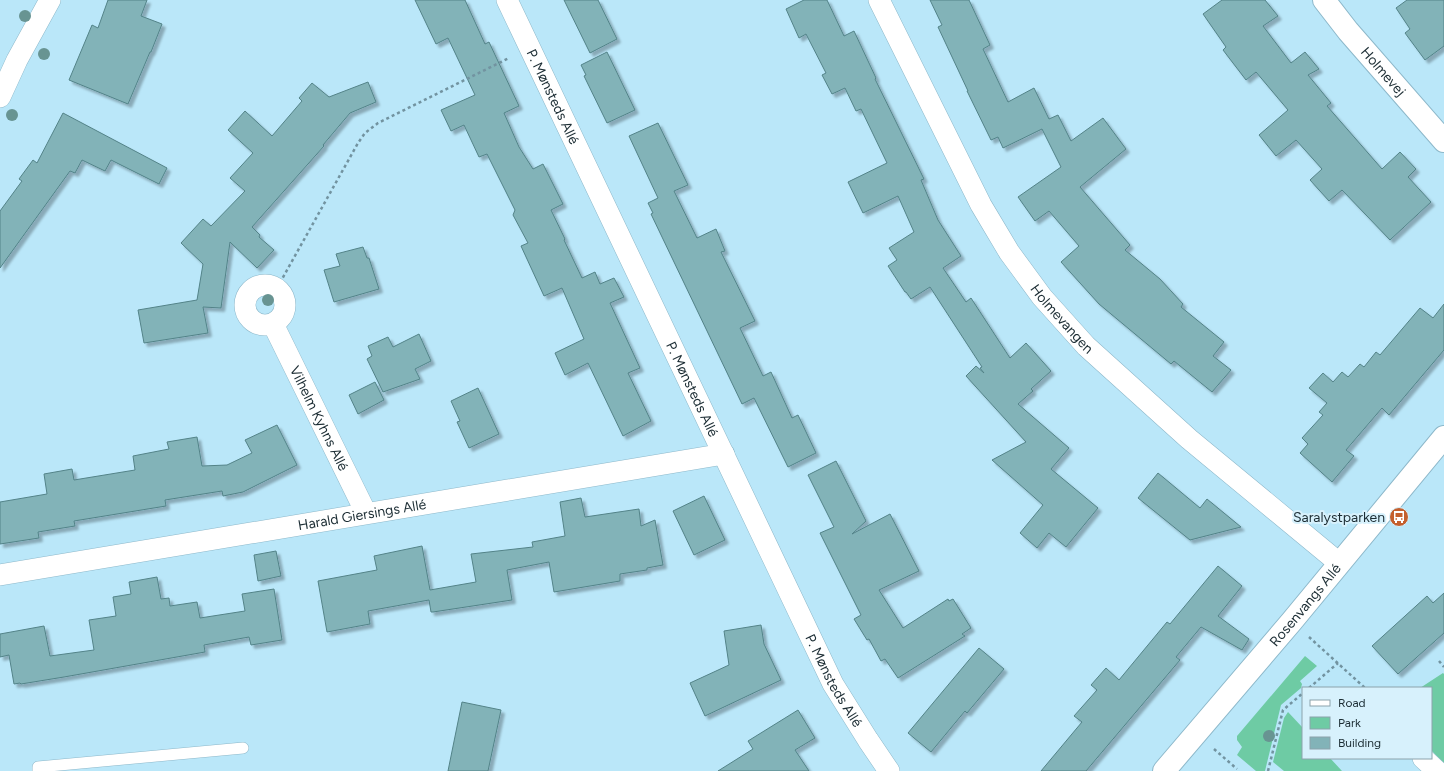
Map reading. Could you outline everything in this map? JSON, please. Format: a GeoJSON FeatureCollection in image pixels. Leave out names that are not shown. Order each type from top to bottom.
{"type":"FeatureCollection","features":[{"type":"Feature","properties":{"kind":"street"},"geometry":{"type":"LineString","coordinates":[[0,97],[16,60],[50,0]]}},
{"type":"Feature","properties":{"kind":"street","name":"P. Mønsteds Allé"},"geometry":{"type":"LineString","coordinates":[[507,0],[833,684],[889,771]]}},
{"type":"Feature","properties":{"kind":"street","name":"Holmevangen"},"geometry":{"type":"LineString","coordinates":[[879,0],[980,205],[1009,252],[1042,297],[1086,346],[1154,408],[1189,439],[1339,563]]}},
{"type":"Feature","properties":{"kind":"street","name":"Holmevej"},"geometry":{"type":"LineString","coordinates":[[1324,0],[1348,31],[1444,141]]}},
{"type":"Feature","properties":{"kind":"street"},"geometry":{"type":"LineString","coordinates":[[264,284],[276,288],[283,296],[285,304],[284,312],[279,319],[273,324],[265,325],[258,324],[251,320],[246,313],[245,305],[246,298],[250,290],[256,286],[264,284]]}},
{"type":"Feature","properties":{"kind":"street","name":"Vilhelm Kyhns Allé"},"geometry":{"type":"LineString","coordinates":[[273,324],[366,513]]}},
{"type":"Feature","properties":{"kind":"street","name":"Rosenvangs Allé"},"geometry":{"type":"LineString","coordinates":[[1164,771],[1292,621],[1444,437]]}},
{"type":"Feature","properties":{"kind":"street","name":"Harald Giersings Allé"},"geometry":{"type":"LineString","coordinates":[[0,574],[724,454]]}},
{"type":"Feature","properties":{"kind":"street"},"geometry":{"type":"LineString","coordinates":[[1424,759],[1437,771]]}},
{"type":"Feature","properties":{"kind":"lane"},"geometry":{"type":"LineString","coordinates":[[38,771],[38,767],[243,748]]}},
{"type":"Feature","properties":{"kind":"path"},"geometry":{"type":"LineString","coordinates":[[276,288],[365,133],[378,123],[530,48]]}},
{"type":"Feature","properties":{"kind":"path"},"geometry":{"type":"LineString","coordinates":[[1292,621],[1364,687]]}},
{"type":"Feature","properties":{"kind":"path"},"geometry":{"type":"LineString","coordinates":[[1439,661],[1444,667]]}},
{"type":"Feature","properties":{"kind":"path"},"geometry":{"type":"LineString","coordinates":[[1310,687],[1338,663]]}},
{"type":"Feature","properties":{"kind":"path"},"geometry":{"type":"LineString","coordinates":[[1268,771],[1283,710],[1302,694]]}},
{"type":"Feature","properties":{"kind":"path"},"geometry":{"type":"LineString","coordinates":[[1196,733],[1237,769]]}},
{"type":"Feature","properties":{"kind":"green space"},"geometry":{"type":"Polygon","coordinates":[[[1305,656],[1317,666],[1300,681],[1302,684],[1301,688],[1281,705],[1265,771],[1256,771],[1237,755],[1242,747],[1237,740],[1237,736],[1305,656]]]}},
{"type":"Feature","properties":{"kind":"green space"},"geometry":{"type":"Polygon","coordinates":[[[1443,673],[1444,674],[1444,764],[1432,751],[1432,687],[1422,687],[1443,673]]]}},
{"type":"Feature","properties":{"kind":"green space"},"geometry":{"type":"Polygon","coordinates":[[[1288,712],[1302,727],[1302,759],[1331,759],[1342,771],[1284,771],[1273,762],[1284,718],[1288,712]]]}},
{"type":"Feature","properties":{"kind":"building"},"geometry":{"type":"Polygon","coordinates":[[[108,0],[147,0],[141,16],[162,24],[128,104],[69,80],[92,25],[98,28],[108,0]]]}},
{"type":"Feature","properties":{"kind":"building"},"geometry":{"type":"Polygon","coordinates":[[[415,0],[465,0],[485,44],[489,42],[519,106],[504,113],[519,147],[533,169],[543,164],[563,204],[551,210],[582,278],[595,272],[600,284],[614,278],[624,297],[610,303],[640,368],[628,373],[651,421],[623,436],[588,363],[565,375],[555,353],[584,339],[562,288],[544,296],[521,246],[528,243],[513,215],[515,210],[487,154],[479,157],[464,125],[451,131],[441,110],[475,95],[448,38],[436,44],[415,0]]]}},
{"type":"Feature","properties":{"kind":"building"},"geometry":{"type":"Polygon","coordinates":[[[564,0],[598,0],[617,39],[590,53],[564,0]]]}},
{"type":"Feature","properties":{"kind":"building"},"geometry":{"type":"Polygon","coordinates":[[[804,0],[827,0],[844,36],[854,31],[876,78],[875,79],[924,179],[921,180],[938,220],[961,256],[943,268],[966,302],[971,298],[1010,358],[1026,343],[1051,371],[1031,389],[1033,391],[1018,404],[1069,448],[1051,469],[1098,508],[1066,547],[1049,533],[1037,548],[1020,533],[1043,505],[992,460],[1026,442],[966,376],[976,366],[984,373],[980,368],[982,367],[930,287],[911,299],[888,266],[897,260],[889,248],[914,232],[898,196],[863,213],[848,182],[887,163],[861,109],[856,111],[845,88],[832,94],[822,75],[826,73],[806,34],[799,38],[786,9],[804,0]]]}},
{"type":"Feature","properties":{"kind":"building"},"geometry":{"type":"Polygon","coordinates":[[[930,0],[969,0],[990,45],[983,49],[1008,102],[1034,88],[1049,119],[1058,115],[1071,141],[1103,118],[1126,149],[1080,187],[1130,245],[1125,250],[1160,279],[1183,304],[1181,307],[1224,342],[1213,356],[1231,370],[1212,392],[1174,361],[1171,364],[1099,304],[1061,262],[1079,246],[1049,211],[1035,221],[1018,197],[1061,167],[1042,129],[1003,148],[998,137],[991,140],[938,27],[942,25],[930,0]]]}},
{"type":"Feature","properties":{"kind":"building"},"geometry":{"type":"Polygon","coordinates":[[[1222,0],[1265,0],[1278,16],[1263,26],[1291,63],[1305,52],[1319,69],[1308,75],[1331,103],[1327,106],[1382,169],[1400,152],[1416,169],[1408,177],[1431,202],[1390,240],[1342,190],[1329,201],[1310,180],[1322,169],[1296,140],[1276,156],[1259,135],[1288,110],[1256,72],[1246,80],[1223,50],[1226,47],[1203,14],[1222,0]]]}},
{"type":"Feature","properties":{"kind":"building"},"geometry":{"type":"Polygon","coordinates":[[[1407,0],[1444,0],[1444,46],[1425,60],[1405,33],[1410,29],[1396,8],[1407,0]]]}},
{"type":"Feature","properties":{"kind":"building"},"geometry":{"type":"Polygon","coordinates":[[[607,52],[635,110],[607,123],[584,76],[586,75],[581,65],[607,52]]]}},
{"type":"Feature","properties":{"kind":"building"},"geometry":{"type":"Polygon","coordinates":[[[368,82],[376,102],[350,113],[323,145],[324,146],[252,227],[260,235],[259,237],[274,250],[257,268],[230,242],[221,308],[203,307],[208,333],[144,343],[138,310],[197,300],[203,264],[181,243],[203,219],[211,226],[245,191],[230,178],[253,153],[228,130],[245,111],[272,136],[302,101],[299,98],[312,83],[329,97],[368,82]]]}},
{"type":"Feature","properties":{"kind":"building"},"geometry":{"type":"Polygon","coordinates":[[[63,113],[167,168],[159,184],[111,160],[105,171],[82,160],[75,173],[70,171],[0,268],[0,211],[22,181],[19,179],[33,160],[37,163],[63,113]]]}},
{"type":"Feature","properties":{"kind":"building"},"geometry":{"type":"Polygon","coordinates":[[[658,123],[688,185],[674,191],[697,238],[716,229],[725,251],[721,252],[755,321],[740,328],[763,376],[771,372],[792,418],[798,415],[816,453],[788,467],[754,398],[742,404],[651,214],[653,213],[648,203],[658,198],[629,136],[658,123]]]}},
{"type":"Feature","properties":{"kind":"building"},"geometry":{"type":"Polygon","coordinates":[[[363,247],[367,258],[369,258],[379,289],[334,302],[324,270],[340,266],[336,254],[363,247]]]}},
{"type":"Feature","properties":{"kind":"building"},"geometry":{"type":"Polygon","coordinates":[[[1444,304],[1444,350],[1389,415],[1382,408],[1346,450],[1354,456],[1332,482],[1300,453],[1308,444],[1302,438],[1323,415],[1319,412],[1327,403],[1309,388],[1323,373],[1333,382],[1342,372],[1348,377],[1360,364],[1364,367],[1376,352],[1380,355],[1420,308],[1433,318],[1444,304]]]}},
{"type":"Feature","properties":{"kind":"building"},"geometry":{"type":"Polygon","coordinates":[[[419,334],[431,361],[415,369],[420,379],[383,392],[367,359],[372,356],[368,346],[388,337],[393,347],[419,334]]]}},
{"type":"Feature","properties":{"kind":"building"},"geometry":{"type":"Polygon","coordinates":[[[375,382],[384,400],[358,414],[349,395],[375,382]]]}},
{"type":"Feature","properties":{"kind":"building"},"geometry":{"type":"Polygon","coordinates":[[[478,388],[499,434],[469,448],[457,422],[460,421],[451,401],[478,388]]]}},
{"type":"Feature","properties":{"kind":"building"},"geometry":{"type":"Polygon","coordinates":[[[277,425],[297,465],[243,492],[223,496],[222,491],[165,500],[166,506],[74,521],[75,526],[38,532],[39,538],[0,544],[0,502],[47,494],[44,474],[72,469],[74,480],[135,470],[133,456],[169,449],[167,442],[197,437],[202,466],[227,465],[252,453],[245,440],[277,425]]]}},
{"type":"Feature","properties":{"kind":"building"},"geometry":{"type":"Polygon","coordinates":[[[836,461],[866,521],[852,534],[890,514],[919,571],[879,590],[903,628],[948,599],[949,601],[953,599],[971,628],[962,634],[965,636],[898,678],[885,659],[881,661],[869,639],[867,640],[854,619],[861,615],[820,533],[834,527],[808,475],[836,461]]]}},
{"type":"Feature","properties":{"kind":"building"},"geometry":{"type":"Polygon","coordinates":[[[1158,473],[1200,508],[1207,499],[1241,527],[1190,540],[1138,498],[1158,473]]]}},
{"type":"Feature","properties":{"kind":"building"},"geometry":{"type":"Polygon","coordinates":[[[704,496],[725,540],[694,555],[673,511],[704,496]]]}},
{"type":"Feature","properties":{"kind":"building"},"geometry":{"type":"Polygon","coordinates":[[[581,498],[585,517],[639,509],[641,526],[655,520],[663,565],[647,568],[647,570],[620,574],[620,581],[554,592],[549,562],[507,570],[512,600],[431,612],[429,600],[368,611],[370,624],[327,632],[318,581],[377,570],[374,556],[422,546],[430,590],[476,582],[471,554],[533,547],[532,542],[565,536],[560,502],[581,498]]]}},
{"type":"Feature","properties":{"kind":"building"},"geometry":{"type":"Polygon","coordinates":[[[276,551],[281,576],[258,581],[254,555],[276,551]]]}},
{"type":"Feature","properties":{"kind":"building"},"geometry":{"type":"Polygon","coordinates":[[[1218,566],[1242,586],[1218,616],[1249,639],[1242,650],[1201,627],[1176,657],[1180,660],[1086,771],[1041,771],[1082,722],[1074,716],[1097,690],[1091,685],[1106,668],[1119,680],[1167,622],[1170,624],[1218,566]]]}},
{"type":"Feature","properties":{"kind":"building"},"geometry":{"type":"Polygon","coordinates":[[[157,577],[161,599],[169,598],[170,606],[197,602],[200,618],[245,611],[242,594],[274,589],[282,640],[251,645],[249,637],[204,645],[205,652],[64,677],[14,684],[9,655],[0,657],[0,634],[44,626],[50,656],[94,650],[89,620],[116,616],[113,597],[131,594],[129,582],[157,577]]]}},
{"type":"Feature","properties":{"kind":"building"},"geometry":{"type":"Polygon","coordinates":[[[1444,593],[1444,633],[1398,674],[1372,646],[1427,596],[1433,603],[1444,593]]]}},
{"type":"Feature","properties":{"kind":"building"},"geometry":{"type":"Polygon","coordinates":[[[761,625],[764,644],[781,680],[705,716],[690,683],[729,665],[724,631],[761,625]]]}},
{"type":"Feature","properties":{"kind":"building"},"geometry":{"type":"Polygon","coordinates":[[[979,648],[1004,669],[967,713],[965,711],[931,752],[908,733],[979,648]]]}},
{"type":"Feature","properties":{"kind":"building"},"geometry":{"type":"Polygon","coordinates":[[[462,702],[501,710],[488,771],[448,771],[462,702]]]}},
{"type":"Feature","properties":{"kind":"building"},"geometry":{"type":"Polygon","coordinates":[[[798,710],[815,738],[795,750],[809,771],[718,771],[753,749],[748,741],[798,710]]]}},
{"type":"Feature","properties":{"kind":"place","name":"Saralystparken"},"geometry":{"type":"Point","coordinates":[1399,517]}}]}
